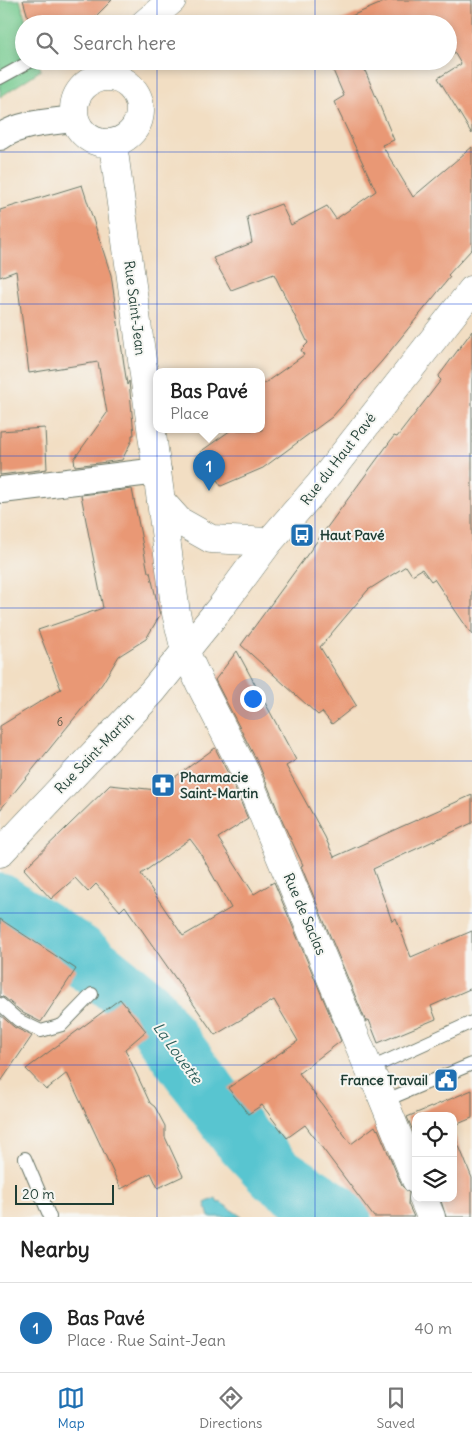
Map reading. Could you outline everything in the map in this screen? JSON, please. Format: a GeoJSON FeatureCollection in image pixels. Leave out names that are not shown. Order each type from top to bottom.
{"type":"FeatureCollection","features":[{"type":"Feature","properties":{"kind":"street"},"geometry":{"type":"LineString","coordinates":[[154,15],[172,0]]}},
{"type":"Feature","properties":{"kind":"street"},"geometry":{"type":"LineString","coordinates":[[125,71],[140,103],[141,115],[136,127],[128,136],[113,144],[104,144],[91,140],[80,131],[74,119],[73,105],[78,92],[88,82],[101,77],[115,78],[125,71]]}},
{"type":"Feature","properties":{"kind":"street"},"geometry":{"type":"LineString","coordinates":[[0,137],[10,130],[74,119]]}},
{"type":"Feature","properties":{"kind":"street","name":"Rue Saint-Jean"},"geometry":{"type":"LineString","coordinates":[[113,144],[176,613],[185,651]]}},
{"type":"Feature","properties":{"kind":"street","name":"Rue du Haut Pavé"},"geometry":{"type":"LineString","coordinates":[[185,651],[221,607],[269,542],[320,484],[472,290]]}},
{"type":"Feature","properties":{"kind":"street"},"geometry":{"type":"LineString","coordinates":[[2,490],[158,471]]}},
{"type":"Feature","properties":{"kind":"street"},"geometry":{"type":"LineString","coordinates":[[162,501],[179,521],[211,539],[269,542]]}},
{"type":"Feature","properties":{"kind":"street","name":"Rue Saint-Martin"},"geometry":{"type":"LineString","coordinates":[[0,853],[152,692],[185,651]]}},
{"type":"Feature","properties":{"kind":"street","name":"Rue de Saclas"},"geometry":{"type":"LineString","coordinates":[[185,651],[245,772],[412,1170]]}},
{"type":"Feature","properties":{"kind":"street"},"geometry":{"type":"LineString","coordinates":[[424,1202],[430,1217]]}},
{"type":"Feature","properties":{"kind":"lane"},"geometry":{"type":"LineString","coordinates":[[0,78],[15,70]]}},
{"type":"Feature","properties":{"kind":"lane"},"geometry":{"type":"LineString","coordinates":[[0,1004],[18,1020],[41,1031],[62,1025],[92,994]]}},
{"type":"Feature","properties":{"kind":"lane"},"geometry":{"type":"LineString","coordinates":[[369,1069],[472,1022]]}},
{"type":"Feature","properties":{"kind":"lane"},"geometry":{"type":"LineString","coordinates":[[384,1101],[472,1064]]}},
{"type":"Feature","properties":{"kind":"lane"},"geometry":{"type":"LineString","coordinates":[[25,1158],[50,1217]]}},
{"type":"Feature","properties":{"kind":"green space"},"geometry":{"type":"Polygon","coordinates":[[[0,0],[20,0],[24,15],[15,15],[15,70],[41,70],[0,97],[0,0]]]}},
{"type":"Feature","properties":{"kind":"water"},"geometry":{"type":"Polygon","coordinates":[[[216,1198],[218,1203],[220,1202],[242,1217],[209,1217],[205,1203],[216,1198]]]}},
{"type":"Feature","properties":{"kind":"building"},"geometry":{"type":"Polygon","coordinates":[[[23,0],[112,0],[97,15],[27,15],[23,0]]]}},
{"type":"Feature","properties":{"kind":"building"},"geometry":{"type":"Polygon","coordinates":[[[389,0],[472,0],[472,134],[438,78],[451,70],[457,70],[457,66],[461,64],[457,57],[457,15],[353,15],[389,0]]]}},
{"type":"Feature","properties":{"kind":"building"},"geometry":{"type":"Polygon","coordinates":[[[333,70],[365,70],[394,140],[382,145],[413,197],[472,147],[472,249],[448,275],[450,277],[382,361],[332,417],[263,468],[221,486],[200,452],[227,433],[265,433],[265,383],[304,355],[301,350],[308,343],[274,274],[231,290],[213,258],[252,243],[247,217],[281,204],[291,225],[327,206],[336,219],[376,191],[334,102],[344,96],[333,70]]]}},
{"type":"Feature","properties":{"kind":"building"},"geometry":{"type":"Polygon","coordinates":[[[82,185],[111,275],[127,385],[129,381],[134,435],[132,435],[132,440],[122,460],[75,466],[74,459],[107,413],[98,362],[29,373],[16,271],[0,277],[0,210],[82,185]]]}},
{"type":"Feature","properties":{"kind":"building"},"geometry":{"type":"Polygon","coordinates":[[[472,331],[472,635],[434,579],[431,581],[422,569],[412,575],[406,566],[368,590],[320,647],[356,705],[332,724],[322,712],[318,715],[241,645],[394,436],[397,437],[441,380],[438,377],[472,331]]]}},
{"type":"Feature","properties":{"kind":"building"},"geometry":{"type":"Polygon","coordinates":[[[45,428],[47,469],[0,475],[0,431],[45,428]]]}},
{"type":"Feature","properties":{"kind":"building"},"geometry":{"type":"Polygon","coordinates":[[[132,489],[148,572],[150,572],[160,615],[146,639],[119,656],[102,684],[0,810],[0,726],[61,689],[38,630],[103,608],[81,495],[132,489]]]}},
{"type":"Feature","properties":{"kind":"building"},"geometry":{"type":"Polygon","coordinates":[[[237,651],[296,760],[286,766],[334,857],[472,795],[472,823],[373,869],[392,921],[396,918],[411,957],[472,931],[472,988],[431,1006],[436,1019],[378,1043],[369,1020],[366,1022],[301,866],[303,865],[259,765],[215,680],[237,651]]]}},
{"type":"Feature","properties":{"kind":"building"},"geometry":{"type":"Polygon","coordinates":[[[215,748],[248,819],[218,838],[254,894],[274,882],[341,1041],[299,1073],[351,1144],[375,1126],[378,1129],[402,1186],[409,1193],[408,1204],[414,1217],[374,1217],[305,1125],[287,1138],[262,1105],[248,1114],[228,1088],[298,1041],[274,1000],[215,1035],[125,906],[120,911],[96,884],[88,892],[75,878],[51,899],[24,869],[110,785],[157,790],[215,748]],[[190,839],[141,874],[183,936],[231,908],[199,851],[190,839]]]}},
{"type":"Feature","properties":{"kind":"building"},"geometry":{"type":"Polygon","coordinates":[[[0,919],[76,969],[41,1022],[23,1013],[0,996],[0,919]]]}},
{"type":"Feature","properties":{"kind":"building"},"geometry":{"type":"Polygon","coordinates":[[[120,999],[146,1031],[125,1049],[150,1103],[155,1107],[165,1126],[165,1137],[183,1176],[158,1188],[151,1173],[121,1189],[67,1073],[46,1090],[26,1069],[120,999]]]}},
{"type":"Feature","properties":{"kind":"building"},"geometry":{"type":"Polygon","coordinates":[[[0,1015],[14,1027],[32,1036],[0,1083],[0,1015]]]}},
{"type":"Feature","properties":{"kind":"building"},"geometry":{"type":"Polygon","coordinates":[[[472,1090],[472,1118],[457,1124],[457,1112],[419,1112],[472,1090]]]}},
{"type":"Feature","properties":{"kind":"building"},"geometry":{"type":"Polygon","coordinates":[[[412,1115],[412,1129],[407,1117],[412,1115]]]}},
{"type":"Feature","properties":{"kind":"building"},"geometry":{"type":"Polygon","coordinates":[[[457,1141],[472,1178],[472,1217],[446,1217],[441,1202],[457,1202],[457,1141]]]}},
{"type":"Feature","properties":{"kind":"waterway","name":"La Louette"},"geometry":{"type":"LineString","coordinates":[[0,903],[78,953],[145,1007],[239,1135],[276,1174],[342,1217]]}},
{"type":"Feature","properties":{"kind":"place","name":"Bas Pavé"},"geometry":{"type":"Point","coordinates":[209,491]}},
{"type":"Feature","properties":{"kind":"place","name":"Haut Pavé"},"geometry":{"type":"Point","coordinates":[302,535]}},
{"type":"Feature","properties":{"kind":"place","name":"Pharmacie Saint-Martin"},"geometry":{"type":"Point","coordinates":[163,785]}},
{"type":"Feature","properties":{"kind":"place","name":"France Travail"},"geometry":{"type":"Point","coordinates":[446,1080]}}]}
